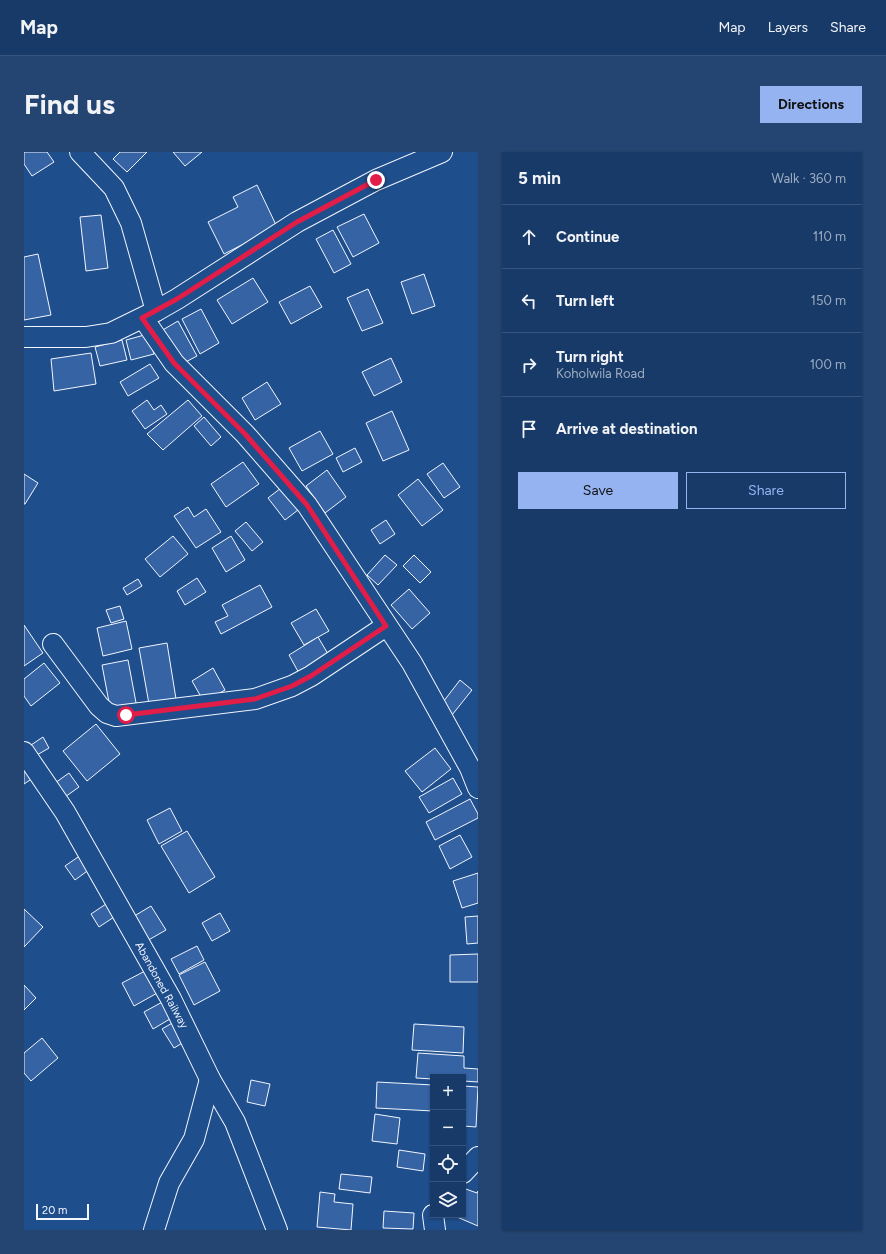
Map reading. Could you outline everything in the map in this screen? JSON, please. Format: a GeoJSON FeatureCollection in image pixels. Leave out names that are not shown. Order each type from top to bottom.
{"type":"FeatureCollection","features":[{"type":"Feature","properties":{"kind":"street"},"geometry":{"type":"LineString","coordinates":[[80,152],[114,188],[131,222],[149,315],[174,363],[245,434],[307,505],[412,663],[470,768],[478,788]]}},
{"type":"Feature","properties":{"kind":"street"},"geometry":{"type":"LineString","coordinates":[[24,337],[50,338],[111,333],[149,315],[297,222],[376,180],[442,152]]}},
{"type":"Feature","properties":{"kind":"street"},"geometry":{"type":"LineString","coordinates":[[53,644],[100,706],[107,713],[116,716],[255,699],[292,686],[311,676],[386,626]]}},
{"type":"Feature","properties":{"kind":"street","name":"Abandoned Railway"},"geometry":{"type":"LineString","coordinates":[[24,752],[65,812],[171,999],[210,1079],[235,1122],[276,1230]]}},
{"type":"Feature","properties":{"kind":"street"},"geometry":{"type":"LineString","coordinates":[[154,1230],[169,1182],[194,1139],[210,1079]]}},
{"type":"Feature","properties":{"kind":"street"},"geometry":{"type":"LineString","coordinates":[[466,1170],[478,1157]]}},
{"type":"Feature","properties":{"kind":"street"},"geometry":{"type":"LineString","coordinates":[[433,1218],[435,1230]]}},
{"type":"Feature","properties":{"kind":"building"},"geometry":{"type":"Polygon","coordinates":[[[24,152],[47,152],[54,162],[32,176],[24,164],[24,152]]]}},
{"type":"Feature","properties":{"kind":"building"},"geometry":{"type":"Polygon","coordinates":[[[120,152],[147,152],[127,172],[113,159],[120,152]]]}},
{"type":"Feature","properties":{"kind":"building"},"geometry":{"type":"Polygon","coordinates":[[[173,152],[202,152],[185,166],[173,152]]]}},
{"type":"Feature","properties":{"kind":"building"},"geometry":{"type":"Polygon","coordinates":[[[257,185],[277,227],[224,254],[208,222],[238,207],[233,197],[257,185]]]}},
{"type":"Feature","properties":{"kind":"building"},"geometry":{"type":"Polygon","coordinates":[[[364,214],[379,243],[353,257],[337,227],[364,214]]]}},
{"type":"Feature","properties":{"kind":"building"},"geometry":{"type":"Polygon","coordinates":[[[101,215],[108,268],[86,271],[80,217],[101,215]]]}},
{"type":"Feature","properties":{"kind":"building"},"geometry":{"type":"Polygon","coordinates":[[[333,230],[351,264],[334,273],[316,239],[333,230]]]}},
{"type":"Feature","properties":{"kind":"building"},"geometry":{"type":"Polygon","coordinates":[[[38,254],[51,315],[24,320],[24,257],[38,254]]]}},
{"type":"Feature","properties":{"kind":"building"},"geometry":{"type":"Polygon","coordinates":[[[424,274],[435,306],[412,314],[401,282],[424,274]]]}},
{"type":"Feature","properties":{"kind":"building"},"geometry":{"type":"Polygon","coordinates":[[[253,278],[268,302],[232,324],[217,300],[253,278]]]}},
{"type":"Feature","properties":{"kind":"building"},"geometry":{"type":"Polygon","coordinates":[[[310,286],[322,307],[291,324],[279,302],[310,286]]]}},
{"type":"Feature","properties":{"kind":"building"},"geometry":{"type":"Polygon","coordinates":[[[368,289],[383,323],[362,331],[347,298],[368,289]]]}},
{"type":"Feature","properties":{"kind":"building"},"geometry":{"type":"Polygon","coordinates":[[[201,309],[219,343],[200,354],[182,319],[201,309]]]}},
{"type":"Feature","properties":{"kind":"building"},"geometry":{"type":"Polygon","coordinates":[[[178,321],[197,356],[180,365],[161,331],[178,321]]]}},
{"type":"Feature","properties":{"kind":"building"},"geometry":{"type":"Polygon","coordinates":[[[148,334],[154,354],[131,360],[126,340],[148,334]]]}},
{"type":"Feature","properties":{"kind":"building"},"geometry":{"type":"Polygon","coordinates":[[[122,340],[127,360],[100,366],[95,347],[122,340]]]}},
{"type":"Feature","properties":{"kind":"building"},"geometry":{"type":"Polygon","coordinates":[[[91,353],[96,384],[54,391],[51,359],[91,353]]]}},
{"type":"Feature","properties":{"kind":"building"},"geometry":{"type":"Polygon","coordinates":[[[391,358],[402,382],[374,396],[362,372],[391,358]]]}},
{"type":"Feature","properties":{"kind":"building"},"geometry":{"type":"Polygon","coordinates":[[[150,364],[159,378],[128,396],[120,382],[150,364]]]}},
{"type":"Feature","properties":{"kind":"building"},"geometry":{"type":"Polygon","coordinates":[[[267,382],[281,404],[255,420],[242,398],[267,382]]]}},
{"type":"Feature","properties":{"kind":"building"},"geometry":{"type":"Polygon","coordinates":[[[147,400],[154,410],[161,405],[167,414],[145,429],[132,411],[147,400]]]}},
{"type":"Feature","properties":{"kind":"building"},"geometry":{"type":"Polygon","coordinates":[[[188,400],[202,416],[163,450],[147,434],[188,400]]]}},
{"type":"Feature","properties":{"kind":"building"},"geometry":{"type":"Polygon","coordinates":[[[392,411],[409,450],[383,461],[366,423],[392,411]]]}},
{"type":"Feature","properties":{"kind":"building"},"geometry":{"type":"Polygon","coordinates":[[[204,417],[221,437],[211,446],[194,426],[204,417]]]}},
{"type":"Feature","properties":{"kind":"building"},"geometry":{"type":"Polygon","coordinates":[[[320,431],[333,454],[302,471],[289,448],[320,431]]]}},
{"type":"Feature","properties":{"kind":"building"},"geometry":{"type":"Polygon","coordinates":[[[355,448],[362,462],[343,472],[336,458],[355,448]]]}},
{"type":"Feature","properties":{"kind":"building"},"geometry":{"type":"Polygon","coordinates":[[[243,462],[259,484],[226,507],[211,484],[243,462]]]}},
{"type":"Feature","properties":{"kind":"building"},"geometry":{"type":"Polygon","coordinates":[[[443,463],[460,487],[444,498],[427,474],[443,463]]]}},
{"type":"Feature","properties":{"kind":"building"},"geometry":{"type":"Polygon","coordinates":[[[327,470],[346,497],[325,513],[306,486],[327,470]]]}},
{"type":"Feature","properties":{"kind":"building"},"geometry":{"type":"Polygon","coordinates":[[[24,474],[38,483],[25,504],[24,504],[24,474]]]}},
{"type":"Feature","properties":{"kind":"building"},"geometry":{"type":"Polygon","coordinates":[[[418,479],[443,510],[422,526],[398,495],[418,479]]]}},
{"type":"Feature","properties":{"kind":"building"},"geometry":{"type":"Polygon","coordinates":[[[281,488],[298,510],[285,520],[268,498],[281,488]]]}},
{"type":"Feature","properties":{"kind":"building"},"geometry":{"type":"Polygon","coordinates":[[[188,507],[194,517],[206,509],[221,532],[196,548],[174,516],[188,507]]]}},
{"type":"Feature","properties":{"kind":"building"},"geometry":{"type":"Polygon","coordinates":[[[386,520],[395,534],[380,544],[371,530],[386,520]]]}},
{"type":"Feature","properties":{"kind":"building"},"geometry":{"type":"Polygon","coordinates":[[[246,522],[263,542],[252,551],[235,531],[246,522]]]}},
{"type":"Feature","properties":{"kind":"building"},"geometry":{"type":"Polygon","coordinates":[[[173,536],[188,554],[160,577],[145,559],[173,536]]]}},
{"type":"Feature","properties":{"kind":"building"},"geometry":{"type":"Polygon","coordinates":[[[231,536],[245,560],[226,572],[212,548],[231,536]]]}},
{"type":"Feature","properties":{"kind":"building"},"geometry":{"type":"Polygon","coordinates":[[[385,555],[397,565],[378,585],[367,575],[385,555]]]}},
{"type":"Feature","properties":{"kind":"building"},"geometry":{"type":"Polygon","coordinates":[[[414,555],[431,572],[420,583],[403,566],[414,555]]]}},
{"type":"Feature","properties":{"kind":"building"},"geometry":{"type":"Polygon","coordinates":[[[197,578],[206,592],[185,605],[177,591],[197,578]]]}},
{"type":"Feature","properties":{"kind":"building"},"geometry":{"type":"Polygon","coordinates":[[[138,579],[142,586],[127,595],[123,588],[138,579]]]}},
{"type":"Feature","properties":{"kind":"building"},"geometry":{"type":"Polygon","coordinates":[[[260,585],[272,607],[221,634],[215,622],[228,616],[222,605],[260,585]]]}},
{"type":"Feature","properties":{"kind":"building"},"geometry":{"type":"Polygon","coordinates":[[[409,589],[430,613],[412,629],[391,605],[409,589]]]}},
{"type":"Feature","properties":{"kind":"building"},"geometry":{"type":"Polygon","coordinates":[[[120,606],[124,619],[111,623],[106,610],[120,606]]]}},
{"type":"Feature","properties":{"kind":"building"},"geometry":{"type":"Polygon","coordinates":[[[316,609],[329,631],[304,645],[291,623],[316,609]]]}},
{"type":"Feature","properties":{"kind":"building"},"geometry":{"type":"Polygon","coordinates":[[[126,621],[132,649],[103,656],[97,628],[126,621]]]}},
{"type":"Feature","properties":{"kind":"building"},"geometry":{"type":"Polygon","coordinates":[[[24,625],[43,653],[24,666],[24,625]]]}},
{"type":"Feature","properties":{"kind":"building"},"geometry":{"type":"Polygon","coordinates":[[[318,637],[331,659],[301,677],[289,655],[318,637]]]}},
{"type":"Feature","properties":{"kind":"building"},"geometry":{"type":"Polygon","coordinates":[[[167,643],[176,699],[149,704],[139,648],[167,643]]]}},
{"type":"Feature","properties":{"kind":"building"},"geometry":{"type":"Polygon","coordinates":[[[128,660],[137,708],[111,713],[102,665],[128,660]]]}},
{"type":"Feature","properties":{"kind":"building"},"geometry":{"type":"Polygon","coordinates":[[[44,663],[60,683],[31,706],[24,696],[24,679],[44,663]]]}},
{"type":"Feature","properties":{"kind":"building"},"geometry":{"type":"Polygon","coordinates":[[[213,668],[225,690],[204,702],[192,681],[213,668]]]}},
{"type":"Feature","properties":{"kind":"building"},"geometry":{"type":"Polygon","coordinates":[[[460,680],[472,690],[452,715],[440,706],[460,680]]]}},
{"type":"Feature","properties":{"kind":"building"},"geometry":{"type":"Polygon","coordinates":[[[96,724],[120,754],[87,781],[63,751],[96,724]]]}},
{"type":"Feature","properties":{"kind":"building"},"geometry":{"type":"Polygon","coordinates":[[[43,737],[49,748],[37,755],[31,745],[43,737]]]}},
{"type":"Feature","properties":{"kind":"building"},"geometry":{"type":"Polygon","coordinates":[[[435,748],[451,769],[422,792],[405,771],[435,748]]]}},
{"type":"Feature","properties":{"kind":"building"},"geometry":{"type":"Polygon","coordinates":[[[24,764],[36,776],[24,784],[24,764]]]}},
{"type":"Feature","properties":{"kind":"building"},"geometry":{"type":"Polygon","coordinates":[[[69,773],[79,787],[65,797],[55,783],[69,773]]]}},
{"type":"Feature","properties":{"kind":"building"},"geometry":{"type":"Polygon","coordinates":[[[453,778],[462,794],[429,813],[419,797],[453,778]]]}},
{"type":"Feature","properties":{"kind":"building"},"geometry":{"type":"Polygon","coordinates":[[[470,799],[478,814],[478,818],[435,840],[426,822],[470,799]]]}},
{"type":"Feature","properties":{"kind":"building"},"geometry":{"type":"Polygon","coordinates":[[[170,808],[182,831],[159,844],[147,820],[170,808]]]}},
{"type":"Feature","properties":{"kind":"building"},"geometry":{"type":"Polygon","coordinates":[[[187,831],[215,877],[189,893],[161,846],[187,831]]]}},
{"type":"Feature","properties":{"kind":"building"},"geometry":{"type":"Polygon","coordinates":[[[460,835],[472,857],[450,869],[439,846],[460,835]]]}},
{"type":"Feature","properties":{"kind":"building"},"geometry":{"type":"Polygon","coordinates":[[[81,855],[90,869],[75,880],[65,866],[81,855]]]}},
{"type":"Feature","properties":{"kind":"building"},"geometry":{"type":"Polygon","coordinates":[[[478,873],[478,903],[462,908],[453,881],[478,873]]]}},
{"type":"Feature","properties":{"kind":"building"},"geometry":{"type":"Polygon","coordinates":[[[109,902],[117,915],[99,927],[91,914],[109,902]]]}},
{"type":"Feature","properties":{"kind":"building"},"geometry":{"type":"Polygon","coordinates":[[[151,906],[166,930],[145,942],[131,918],[151,906]]]}},
{"type":"Feature","properties":{"kind":"building"},"geometry":{"type":"Polygon","coordinates":[[[24,909],[43,927],[24,947],[24,909]]]}},
{"type":"Feature","properties":{"kind":"building"},"geometry":{"type":"Polygon","coordinates":[[[220,913],[230,931],[212,941],[202,923],[220,913]]]}},
{"type":"Feature","properties":{"kind":"building"},"geometry":{"type":"Polygon","coordinates":[[[478,916],[478,943],[467,944],[465,917],[478,916]]]}},
{"type":"Feature","properties":{"kind":"building"},"geometry":{"type":"Polygon","coordinates":[[[197,946],[204,960],[179,974],[171,959],[197,946]]]}},
{"type":"Feature","properties":{"kind":"building"},"geometry":{"type":"Polygon","coordinates":[[[478,954],[478,982],[450,982],[450,955],[478,954]]]}},
{"type":"Feature","properties":{"kind":"building"},"geometry":{"type":"Polygon","coordinates":[[[205,962],[220,991],[194,1005],[179,975],[205,962]]]}},
{"type":"Feature","properties":{"kind":"building"},"geometry":{"type":"Polygon","coordinates":[[[147,970],[159,992],[134,1006],[122,983],[147,970]]]}},
{"type":"Feature","properties":{"kind":"building"},"geometry":{"type":"Polygon","coordinates":[[[24,985],[36,998],[24,1010],[24,985]]]}},
{"type":"Feature","properties":{"kind":"building"},"geometry":{"type":"Polygon","coordinates":[[[166,1000],[175,1016],[153,1029],[144,1012],[166,1000]]]}},
{"type":"Feature","properties":{"kind":"building"},"geometry":{"type":"Polygon","coordinates":[[[174,1022],[184,1042],[174,1048],[162,1029],[174,1022]]]}},
{"type":"Feature","properties":{"kind":"building"},"geometry":{"type":"Polygon","coordinates":[[[414,1024],[464,1027],[463,1053],[412,1050],[414,1024]]]}},
{"type":"Feature","properties":{"kind":"building"},"geometry":{"type":"Polygon","coordinates":[[[42,1038],[58,1058],[31,1081],[24,1073],[24,1053],[42,1038]]]}},
{"type":"Feature","properties":{"kind":"building"},"geometry":{"type":"Polygon","coordinates":[[[418,1053],[464,1056],[464,1068],[478,1069],[478,1082],[466,1081],[466,1074],[430,1074],[430,1079],[416,1078],[418,1053]]]}},
{"type":"Feature","properties":{"kind":"building"},"geometry":{"type":"Polygon","coordinates":[[[251,1080],[270,1084],[265,1106],[247,1102],[251,1080]]]}},
{"type":"Feature","properties":{"kind":"building"},"geometry":{"type":"Polygon","coordinates":[[[377,1082],[430,1085],[430,1111],[376,1108],[377,1082]]]}},
{"type":"Feature","properties":{"kind":"building"},"geometry":{"type":"Polygon","coordinates":[[[466,1086],[478,1087],[476,1127],[466,1126],[466,1086]]]}},
{"type":"Feature","properties":{"kind":"building"},"geometry":{"type":"Polygon","coordinates":[[[375,1114],[400,1118],[397,1144],[372,1141],[375,1114]]]}},
{"type":"Feature","properties":{"kind":"building"},"geometry":{"type":"Polygon","coordinates":[[[399,1150],[425,1154],[423,1171],[397,1167],[399,1150]]]}},
{"type":"Feature","properties":{"kind":"building"},"geometry":{"type":"Polygon","coordinates":[[[341,1174],[372,1177],[370,1193],[339,1189],[341,1174]]]}},
{"type":"Feature","properties":{"kind":"building"},"geometry":{"type":"Polygon","coordinates":[[[466,1189],[477,1193],[478,1191],[478,1226],[459,1218],[466,1218],[466,1189]]]}},
{"type":"Feature","properties":{"kind":"building"},"geometry":{"type":"Polygon","coordinates":[[[320,1192],[335,1194],[334,1202],[353,1204],[351,1230],[317,1227],[320,1192]]]}},
{"type":"Feature","properties":{"kind":"building"},"geometry":{"type":"Polygon","coordinates":[[[384,1211],[414,1213],[413,1229],[383,1228],[384,1211]]]}},
{"type":"Feature","properties":{"kind":"route"},"geometry":{"type":"LineString","coordinates":[[126,715],[255,699],[292,686],[311,676],[386,626],[307,505],[245,434],[174,363],[142,318],[177,299],[297,222],[376,180]]}}]}
